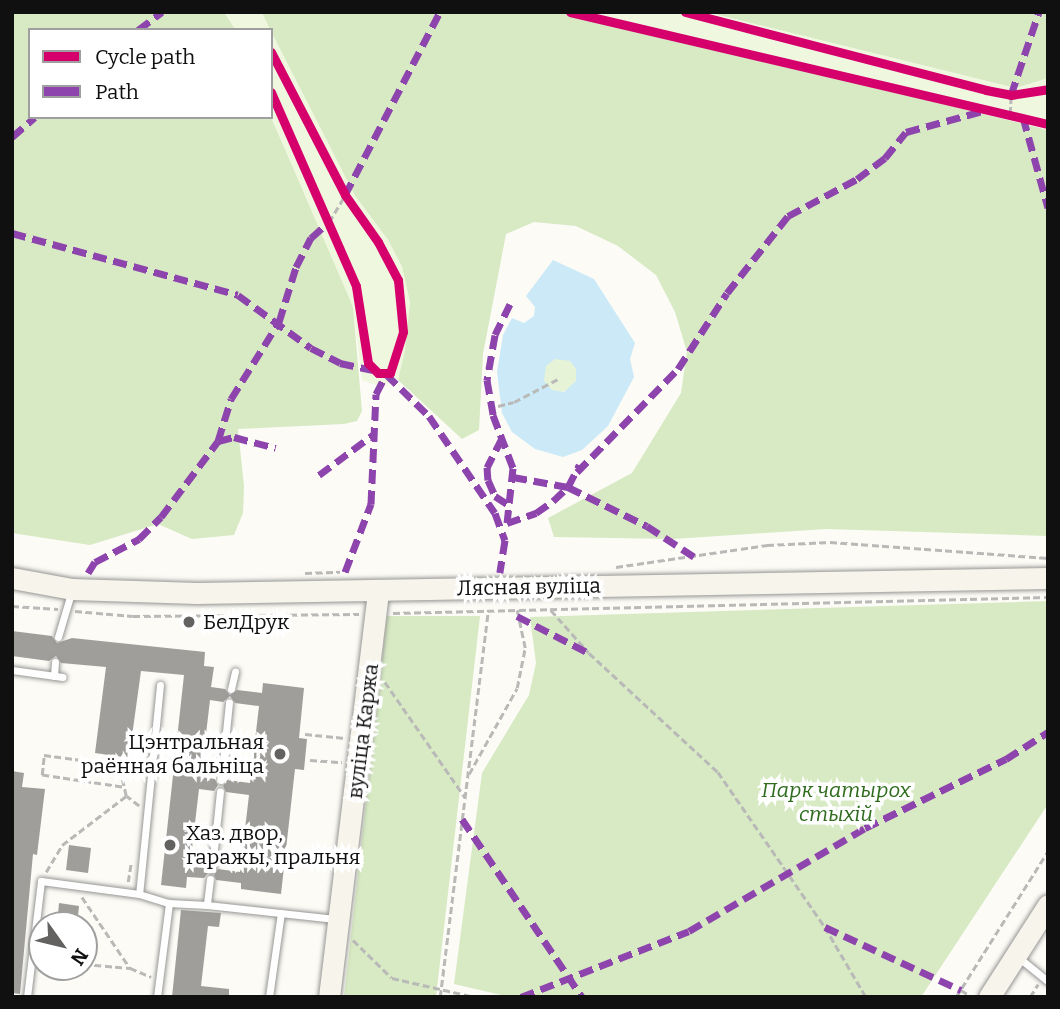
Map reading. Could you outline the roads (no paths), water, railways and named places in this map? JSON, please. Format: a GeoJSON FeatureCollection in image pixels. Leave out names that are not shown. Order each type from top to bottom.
{"type":"FeatureCollection","features":[{"type":"Feature","properties":{"kind":"main road","name":"Лясная вуліца"},"geometry":{"type":"LineString","coordinates":[[12,578],[72,589],[197,593],[1048,578]]}},
{"type":"Feature","properties":{"kind":"main road","name":"вуліца Каржа"},"geometry":{"type":"LineString","coordinates":[[329,997],[345,929],[378,590]]}},
{"type":"Feature","properties":{"kind":"main road"},"geometry":{"type":"LineString","coordinates":[[989,997],[1048,905]]}},
{"type":"Feature","properties":{"kind":"lane"},"geometry":{"type":"LineString","coordinates":[[58,637],[72,589]]}},
{"type":"Feature","properties":{"kind":"lane"},"geometry":{"type":"LineString","coordinates":[[54,676],[55,662]]}},
{"type":"Feature","properties":{"kind":"lane"},"geometry":{"type":"LineString","coordinates":[[12,670],[63,677]]}},
{"type":"Feature","properties":{"kind":"lane"},"geometry":{"type":"LineString","coordinates":[[232,690],[235,671]]}},
{"type":"Feature","properties":{"kind":"lane"},"geometry":{"type":"LineString","coordinates":[[139,894],[160,685]]}},
{"type":"Feature","properties":{"kind":"lane"},"geometry":{"type":"LineString","coordinates":[[221,780],[229,702]]}},
{"type":"Feature","properties":{"kind":"lane"},"geometry":{"type":"LineString","coordinates":[[212,869],[220,792]]}},
{"type":"Feature","properties":{"kind":"lane"},"geometry":{"type":"LineString","coordinates":[[207,905],[210,879]]}},
{"type":"Feature","properties":{"kind":"lane"},"geometry":{"type":"LineString","coordinates":[[27,997],[41,881],[139,894],[169,903],[281,913],[345,929]]}},
{"type":"Feature","properties":{"kind":"lane"},"geometry":{"type":"LineString","coordinates":[[157,997],[169,903]]}},
{"type":"Feature","properties":{"kind":"lane"},"geometry":{"type":"LineString","coordinates":[[269,997],[281,913]]}},
{"type":"Feature","properties":{"kind":"lane"},"geometry":{"type":"LineString","coordinates":[[1016,955],[1048,981]]}},
{"type":"Feature","properties":{"kind":"water"},"geometry":{"type":"Polygon","coordinates":[[[553,260],[594,279],[635,343],[630,359],[634,377],[608,426],[582,450],[563,457],[535,449],[512,432],[502,413],[497,372],[503,335],[512,318],[524,323],[534,316],[535,307],[526,296],[553,260]],[[555,359],[546,366],[544,381],[552,390],[564,392],[576,381],[576,369],[570,361],[555,359]]]}},
{"type":"Feature","properties":{"kind":"place","name":"БелДрук"},"geometry":{"type":"Point","coordinates":[189,622]}},
{"type":"Feature","properties":{"kind":"place","name":"Цэнтральная раённая бальніца"},"geometry":{"type":"Point","coordinates":[280,754]}},
{"type":"Feature","properties":{"kind":"place","name":"Хаз. двор, гаражы, пральня"},"geometry":{"type":"Point","coordinates":[170,845]}},
{"type":"Feature","properties":{"kind":"park label","name":"Парк чатырох стыхій"},"geometry":{"type":"Point","coordinates":[836,802]}}]}
